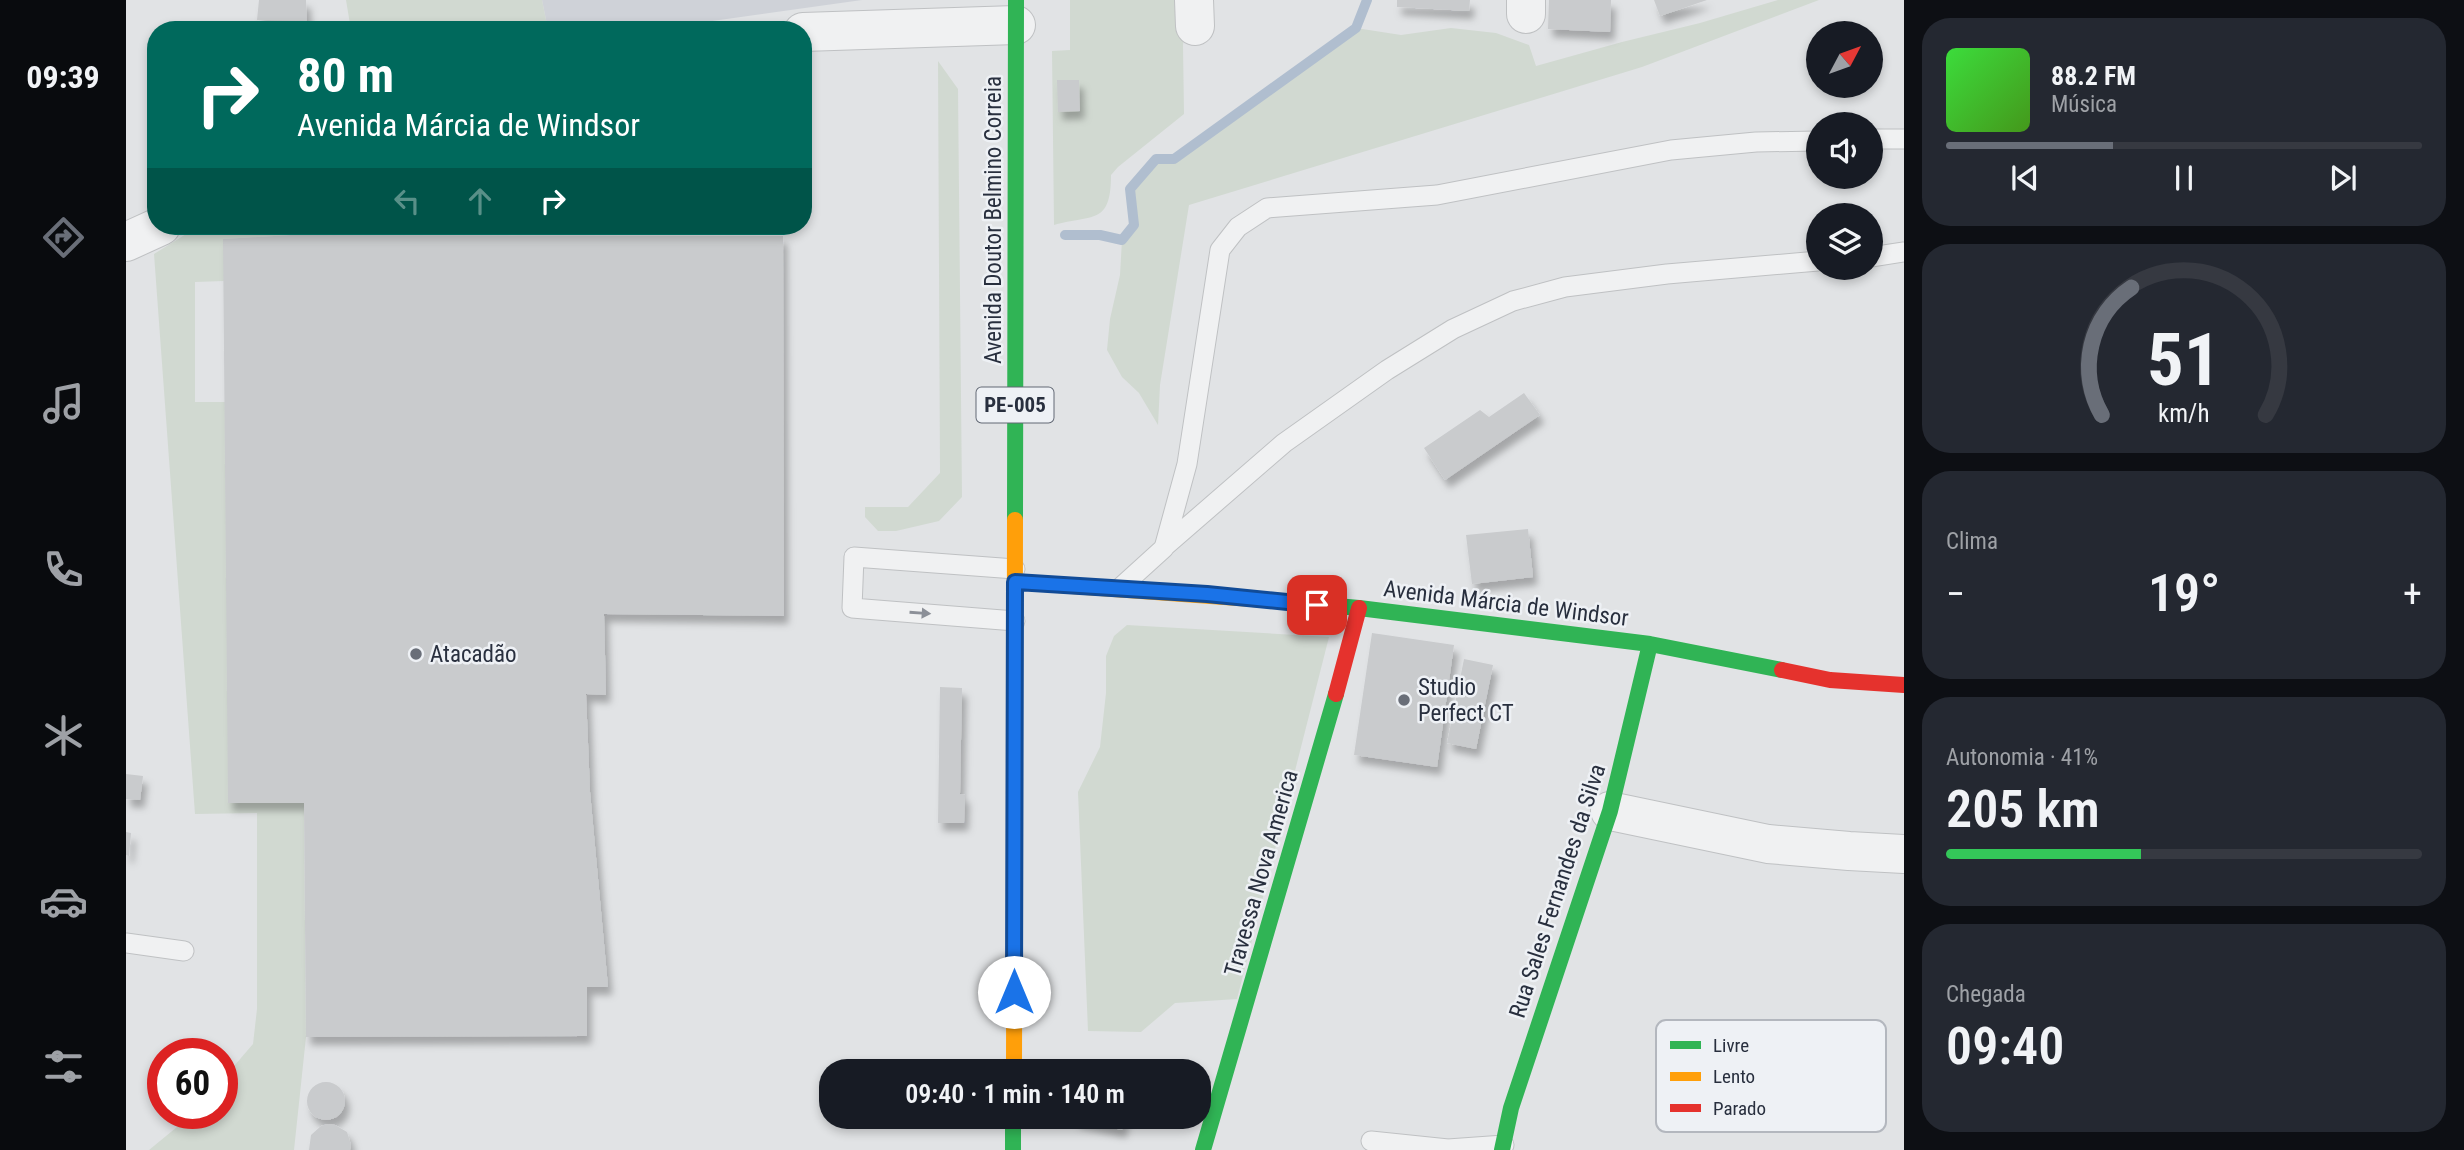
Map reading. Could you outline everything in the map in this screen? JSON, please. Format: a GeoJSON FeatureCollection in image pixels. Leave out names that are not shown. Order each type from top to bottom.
{"type":"FeatureCollection","features":[{"type":"Feature","properties":{"kind":"street"},"geometry":{"type":"LineString","coordinates":[[812,31],[1016,12]]}},
{"type":"Feature","properties":{"kind":"street","name":"Avenida Doutor Belmino Correia"},"geometry":{"type":"LineString","coordinates":[[1014,1059],[1016,12]]}},
{"type":"Feature","properties":{"kind":"street"},"geometry":{"type":"LineString","coordinates":[[126,242],[147,232]]}},
{"type":"Feature","properties":{"kind":"street","name":"Avenida Márcia de Windsor"},"geometry":{"type":"LineString","coordinates":[[1015,576],[1121,588],[1359,608],[1650,643],[1830,680],[1904,685]]}},
{"type":"Feature","properties":{"kind":"street","name":"Travessa Nova America"},"geometry":{"type":"LineString","coordinates":[[1203,1150],[1318,761],[1359,608]]}},
{"type":"Feature","properties":{"kind":"street","name":"Rua Sales Fernandes da Silva"},"geometry":{"type":"LineString","coordinates":[[1503,1147],[1511,1108],[1611,811],[1650,643]]}},
{"type":"Feature","properties":{"kind":"street"},"geometry":{"type":"LineString","coordinates":[[1611,811],[1768,844],[1849,852],[1904,853]]}},
{"type":"Feature","properties":{"kind":"street"},"geometry":{"type":"LineString","coordinates":[[1013,1129],[1013,1150]]}},
{"type":"Feature","properties":{"kind":"lane"},"geometry":{"type":"LineString","coordinates":[[1883,139],[1904,139]]}},
{"type":"Feature","properties":{"kind":"lane"},"geometry":{"type":"LineString","coordinates":[[1164,548],[1187,464],[1220,250],[1238,227],[1267,208],[1437,195],[1671,150],[1756,142],[1806,141]]}},
{"type":"Feature","properties":{"kind":"lane"},"geometry":{"type":"LineString","coordinates":[[1883,255],[1904,252]]}},
{"type":"Feature","properties":{"kind":"lane"},"geometry":{"type":"LineString","coordinates":[[1121,588],[1296,435],[1387,370],[1442,336],[1513,301],[1565,287],[1667,274],[1806,262]]}},
{"type":"Feature","properties":{"kind":"lane"},"geometry":{"type":"LineString","coordinates":[[1015,576],[854,557],[852,608],[1015,621]]}},
{"type":"Feature","properties":{"kind":"lane"},"geometry":{"type":"LineString","coordinates":[[126,943],[184,951]]}},
{"type":"Feature","properties":{"kind":"lane"},"geometry":{"type":"LineString","coordinates":[[1371,1141],[1448,1149],[1503,1147]]}},
{"type":"Feature","properties":{"kind":"shaded area"},"geometry":{"type":"Polygon","coordinates":[[[346,0],[542,0],[546,21],[350,21],[346,0]]]}},
{"type":"Feature","properties":{"kind":"shaded area"},"geometry":{"type":"Polygon","coordinates":[[[542,0],[862,0],[712,21],[546,21],[542,0]]]}},
{"type":"Feature","properties":{"kind":"shaded area"},"geometry":{"type":"Polygon","coordinates":[[[1070,0],[1189,0],[1183,45],[1184,114],[1111,175],[1110,191],[1103,210],[1089,218],[1054,225],[1052,51],[1070,50],[1070,0]]]}},
{"type":"Feature","properties":{"kind":"shaded area"},"geometry":{"type":"Polygon","coordinates":[[[1778,0],[1819,0],[1642,67],[1189,205],[1160,385],[1158,425],[1139,393],[1122,377],[1107,350],[1110,319],[1120,275],[1122,240],[1134,225],[1130,189],[1156,159],[1174,158],[1356,28],[1401,35],[1451,28],[1496,33],[1529,45],[1536,66],[1778,0]]]}},
{"type":"Feature","properties":{"kind":"shaded area"},"geometry":{"type":"Polygon","coordinates":[[[938,61],[958,89],[962,497],[939,521],[896,531],[878,531],[865,517],[865,507],[908,507],[940,473],[938,61]]]}},
{"type":"Feature","properties":{"kind":"shaded area"},"geometry":{"type":"Polygon","coordinates":[[[185,235],[291,235],[224,239],[224,281],[195,282],[195,402],[225,402],[229,803],[304,803],[306,1037],[294,1150],[149,1150],[175,1129],[238,1129],[238,1061],[253,1044],[257,1009],[257,813],[195,814],[154,254],[185,235]]]}},
{"type":"Feature","properties":{"kind":"shaded area"},"geometry":{"type":"Polygon","coordinates":[[[1127,625],[1329,637],[1237,999],[1175,1003],[1141,1032],[1088,1031],[1078,792],[1100,747],[1106,693],[1106,656],[1114,636],[1127,625]]]}},
{"type":"Feature","properties":{"kind":"building"},"geometry":{"type":"Polygon","coordinates":[[[259,0],[306,0],[307,21],[257,20],[259,0]]]}},
{"type":"Feature","properties":{"kind":"building"},"geometry":{"type":"Polygon","coordinates":[[[1397,0],[1470,0],[1469,11],[1397,7],[1397,0]]]}},
{"type":"Feature","properties":{"kind":"building"},"geometry":{"type":"Polygon","coordinates":[[[1549,0],[1611,0],[1610,32],[1548,29],[1549,0]]]}},
{"type":"Feature","properties":{"kind":"building"},"geometry":{"type":"Polygon","coordinates":[[[1654,0],[1707,0],[1660,16],[1654,0]]]}},
{"type":"Feature","properties":{"kind":"building"},"geometry":{"type":"Polygon","coordinates":[[[1057,80],[1079,80],[1080,111],[1058,112],[1057,80]]]}},
{"type":"Feature","properties":{"kind":"building","name":"Atacadão"},"geometry":{"type":"Polygon","coordinates":[[[291,235],[783,236],[784,616],[604,614],[606,695],[586,694],[590,792],[608,987],[587,987],[587,1036],[306,1037],[304,803],[228,803],[223,239],[291,235]]]}},
{"type":"Feature","properties":{"kind":"building"},"geometry":{"type":"Polygon","coordinates":[[[1524,393],[1540,415],[1445,480],[1424,448],[1480,410],[1489,417],[1524,393]]]}},
{"type":"Feature","properties":{"kind":"building"},"geometry":{"type":"Polygon","coordinates":[[[1528,529],[1533,577],[1472,584],[1466,535],[1528,529]]]}},
{"type":"Feature","properties":{"kind":"building","name":"Studio Perfect CT"},"geometry":{"type":"Polygon","coordinates":[[[1372,633],[1454,645],[1437,767],[1354,755],[1372,633]]]}},
{"type":"Feature","properties":{"kind":"building"},"geometry":{"type":"Polygon","coordinates":[[[1464,659],[1493,665],[1476,749],[1447,743],[1464,659]]]}},
{"type":"Feature","properties":{"kind":"building"},"geometry":{"type":"Polygon","coordinates":[[[940,687],[962,688],[960,794],[965,795],[964,823],[938,823],[940,687]]]}},
{"type":"Feature","properties":{"kind":"building"},"geometry":{"type":"Polygon","coordinates":[[[126,774],[143,776],[140,800],[126,799],[126,774]]]}},
{"type":"Feature","properties":{"kind":"building"},"geometry":{"type":"Polygon","coordinates":[[[126,832],[131,833],[129,856],[126,855],[126,832]]]}},
{"type":"Feature","properties":{"kind":"building"},"geometry":{"type":"Polygon","coordinates":[[[326,1082],[339,1088],[345,1101],[339,1114],[326,1120],[313,1114],[307,1101],[313,1088],[326,1082]]]}},
{"type":"Feature","properties":{"kind":"building"},"geometry":{"type":"Polygon","coordinates":[[[328,1124],[347,1132],[350,1150],[309,1150],[311,1135],[321,1126],[328,1124]]]}},
{"type":"Feature","properties":{"kind":"waterway"},"geometry":{"type":"LineString","coordinates":[[1065,235],[1100,235],[1122,240],[1134,225],[1130,189],[1156,159],[1174,159],[1356,28],[1367,0]]}},
{"type":"Feature","properties":{"kind":"traffic: fast"},"geometry":{"type":"LineString","coordinates":[[1015,520],[1016,0]]}},
{"type":"Feature","properties":{"kind":"traffic: fast"},"geometry":{"type":"LineString","coordinates":[[1281,601],[1650,644],[1782,670]]}},
{"type":"Feature","properties":{"kind":"traffic: fast"},"geometry":{"type":"LineString","coordinates":[[1502,1150],[1511,1108],[1610,811],[1650,644]]}},
{"type":"Feature","properties":{"kind":"traffic: fast"},"geometry":{"type":"LineString","coordinates":[[1203,1150],[1336,694]]}},
{"type":"Feature","properties":{"kind":"traffic: fast"},"geometry":{"type":"LineString","coordinates":[[1013,1129],[1013,1150]]}},
{"type":"Feature","properties":{"kind":"traffic: slow"},"geometry":{"type":"LineString","coordinates":[[1014,1059],[1015,520]]}},
{"type":"Feature","properties":{"kind":"traffic: slow"},"geometry":{"type":"LineString","coordinates":[[1015,582],[1281,601]]}},
{"type":"Feature","properties":{"kind":"traffic: jam"},"geometry":{"type":"LineString","coordinates":[[1336,694],[1359,608]]}},
{"type":"Feature","properties":{"kind":"traffic: jam"},"geometry":{"type":"LineString","coordinates":[[1782,670],[1830,680],[1904,685]]}},
{"type":"Feature","properties":{"kind":"place","name":"Atacadão"},"geometry":{"type":"Point","coordinates":[416,654]}},
{"type":"Feature","properties":{"kind":"place","name":"Studio Perfect CT"},"geometry":{"type":"Point","coordinates":[1404,700]}},
{"type":"Feature","properties":{"kind":"route"},"geometry":{"type":"LineString","coordinates":[[1014,992],[1015,582],[1207,594],[1317,605]]}}]}
